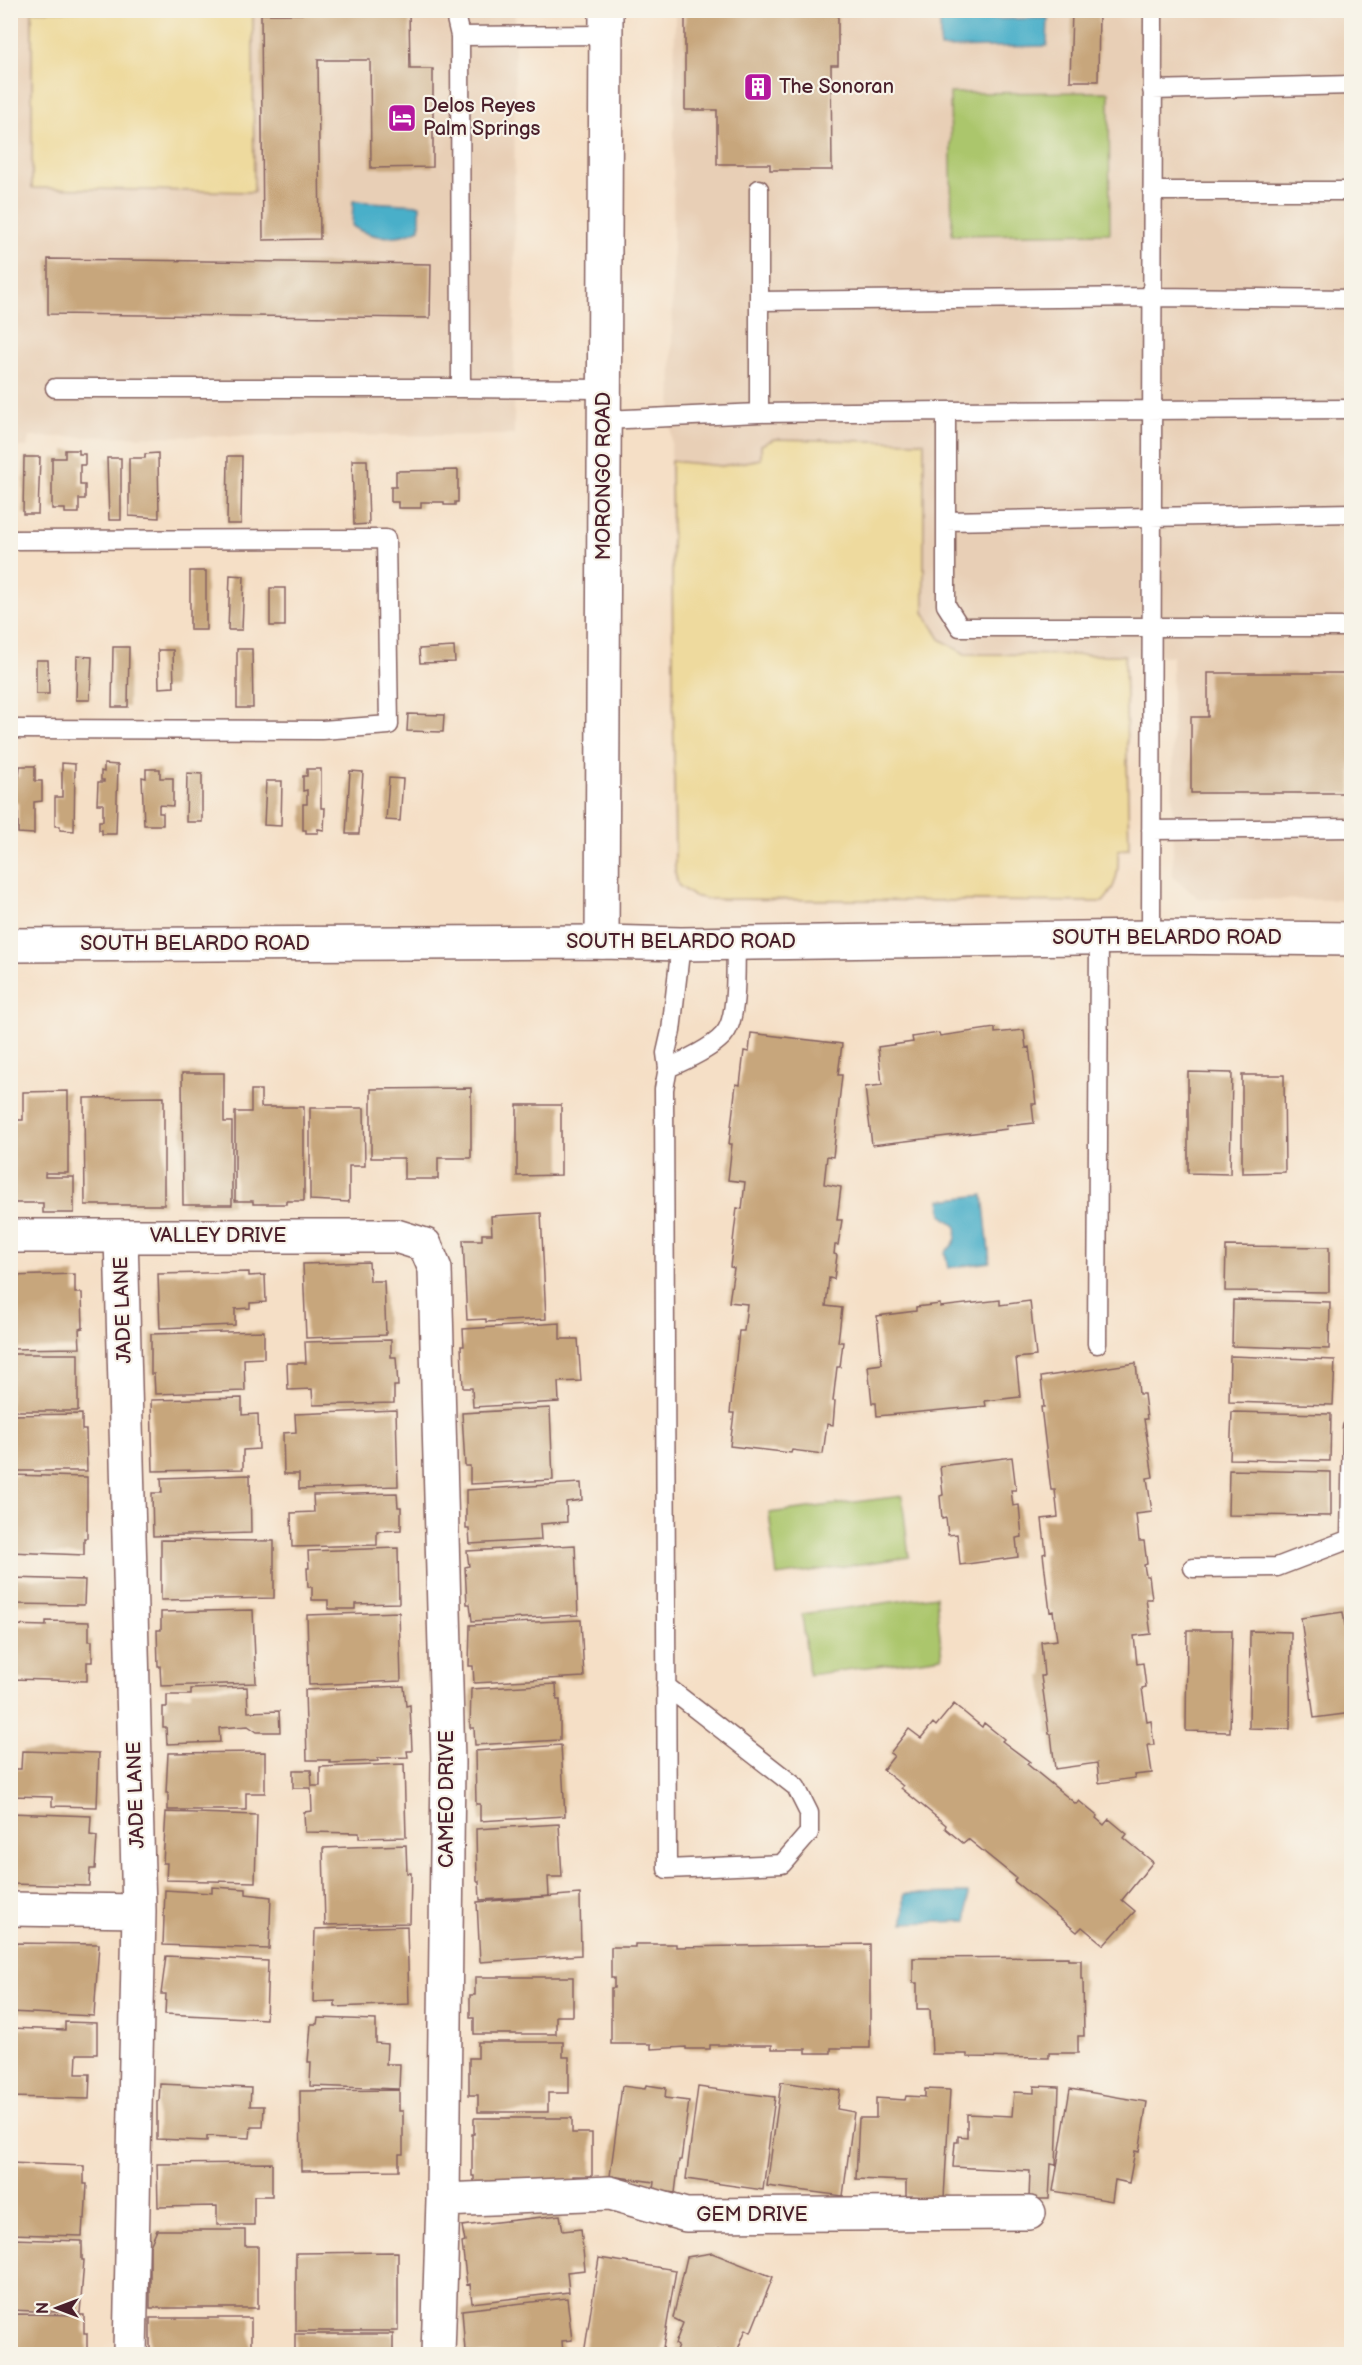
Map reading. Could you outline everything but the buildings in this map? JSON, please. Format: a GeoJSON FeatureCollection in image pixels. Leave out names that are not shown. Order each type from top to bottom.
{"type":"FeatureCollection","features":[{"type":"Feature","properties":{"kind":"street","name":"MORONGO ROAD"},"geometry":{"type":"LineString","coordinates":[[602,942],[605,23]]}},
{"type":"Feature","properties":{"kind":"street","name":"SOUTH BELARDO ROAD"},"geometry":{"type":"LineString","coordinates":[[10,945],[602,942],[681,944],[1151,937],[1352,939]]}},
{"type":"Feature","properties":{"kind":"street","name":"VALLEY DRIVE"},"geometry":{"type":"LineString","coordinates":[[10,1236],[396,1236],[425,1245]]}},
{"type":"Feature","properties":{"kind":"street","name":"JADE LANE"},"geometry":{"type":"LineString","coordinates":[[121,1236],[139,1911],[130,2355]]}},
{"type":"Feature","properties":{"kind":"street","name":"CAMEO DRIVE"},"geometry":{"type":"LineString","coordinates":[[425,1245],[435,1269],[448,1762],[443,2200],[438,2355]]}},
{"type":"Feature","properties":{"kind":"street"},"geometry":{"type":"LineString","coordinates":[[10,1909],[139,1911]]}},
{"type":"Feature","properties":{"kind":"street","name":"GEM DRIVE"},"geometry":{"type":"LineString","coordinates":[[443,2200],[610,2193],[686,2215],[1029,2213]]}},
{"type":"Feature","properties":{"kind":"lane"},"geometry":{"type":"LineString","coordinates":[[454,10],[460,36],[461,388]]}},
{"type":"Feature","properties":{"kind":"lane"},"geometry":{"type":"LineString","coordinates":[[1151,937],[1153,10]]}},
{"type":"Feature","properties":{"kind":"lane"},"geometry":{"type":"LineString","coordinates":[[460,36],[605,23]]}},
{"type":"Feature","properties":{"kind":"lane"},"geometry":{"type":"LineString","coordinates":[[1152,90],[1352,85]]}},
{"type":"Feature","properties":{"kind":"lane"},"geometry":{"type":"LineString","coordinates":[[759,189],[759,413]]}},
{"type":"Feature","properties":{"kind":"lane"},"geometry":{"type":"LineString","coordinates":[[1152,191],[1352,191]]}},
{"type":"Feature","properties":{"kind":"lane"},"geometry":{"type":"LineString","coordinates":[[759,301],[1152,297],[1352,299]]}},
{"type":"Feature","properties":{"kind":"lane"},"geometry":{"type":"LineString","coordinates":[[55,388],[461,388],[604,404],[759,413],[1352,409]]}},
{"type":"Feature","properties":{"kind":"lane"},"geometry":{"type":"LineString","coordinates":[[946,411],[946,605],[960,627],[1352,627]]}},
{"type":"Feature","properties":{"kind":"lane"},"geometry":{"type":"LineString","coordinates":[[946,521],[1352,513]]}},
{"type":"Feature","properties":{"kind":"lane"},"geometry":{"type":"LineString","coordinates":[[10,540],[386,538],[389,725],[322,730],[10,729]]}},
{"type":"Feature","properties":{"kind":"lane"},"geometry":{"type":"LineString","coordinates":[[1151,830],[1352,828]]}},
{"type":"Feature","properties":{"kind":"lane"},"geometry":{"type":"LineString","coordinates":[[1097,1344],[1099,938]]}},
{"type":"Feature","properties":{"kind":"lane"},"geometry":{"type":"LineString","coordinates":[[668,1068],[690,1058],[715,1042],[728,1029],[734,1002],[736,943]]}},
{"type":"Feature","properties":{"kind":"lane"},"geometry":{"type":"LineString","coordinates":[[666,1686],[796,1787],[809,1813],[809,1833],[782,1864],[667,1869],[666,1686],[664,1089],[668,1068],[666,1053],[671,1031],[681,944]]}},
{"type":"Feature","properties":{"kind":"lane"},"geometry":{"type":"LineString","coordinates":[[1193,1568],[1277,1567],[1351,1539],[1352,1428]]}},
{"type":"Feature","properties":{"kind":"shaded area"},"geometry":{"type":"Polygon","coordinates":[[[11,11],[33,11],[253,192],[253,11],[515,11],[514,435],[29,437],[27,447],[11,447],[11,11]]]}},
{"type":"Feature","properties":{"kind":"shaded area"},"geometry":{"type":"Polygon","coordinates":[[[675,11],[1351,11],[1351,900],[1200,899],[1173,877],[1172,656],[965,654],[940,639],[924,612],[924,442],[761,445],[761,459],[722,466],[671,461],[675,11]]]}},
{"type":"Feature","properties":{"kind":"green space"},"geometry":{"type":"Polygon","coordinates":[[[1109,92],[1110,233],[952,235],[950,93],[1109,92]]]}},
{"type":"Feature","properties":{"kind":"green space"},"geometry":{"type":"Polygon","coordinates":[[[902,1496],[909,1557],[777,1576],[769,1513],[902,1496]]]}},
{"type":"Feature","properties":{"kind":"green space"},"geometry":{"type":"Polygon","coordinates":[[[936,1596],[942,1657],[809,1675],[802,1614],[936,1596]]]}},
{"type":"Feature","properties":{"kind":"sand"},"geometry":{"type":"Polygon","coordinates":[[[32,11],[253,11],[254,192],[32,188],[32,11]]]}},
{"type":"Feature","properties":{"kind":"sand"},"geometry":{"type":"Polygon","coordinates":[[[774,439],[924,442],[924,612],[940,639],[965,654],[1125,655],[1129,849],[1118,850],[1116,878],[1103,902],[707,899],[693,896],[678,885],[675,872],[671,461],[722,466],[761,459],[761,445],[774,439]]]}},
{"type":"Feature","properties":{"kind":"water"},"geometry":{"type":"Polygon","coordinates":[[[1048,18],[1047,46],[940,48],[940,20],[1048,18]]]}},
{"type":"Feature","properties":{"kind":"water"},"geometry":{"type":"Polygon","coordinates":[[[353,201],[420,205],[420,229],[394,237],[377,236],[360,231],[352,226],[353,201]]]}},
{"type":"Feature","properties":{"kind":"water"},"geometry":{"type":"Polygon","coordinates":[[[983,1195],[990,1262],[948,1268],[945,1252],[955,1241],[957,1234],[956,1226],[942,1215],[940,1200],[983,1195]]]}},
{"type":"Feature","properties":{"kind":"water"},"geometry":{"type":"Polygon","coordinates":[[[968,1893],[968,1921],[904,1923],[904,1894],[968,1893]]]}},
{"type":"Feature","properties":{"kind":"place","name":"The Sonoran"},"geometry":{"type":"Point","coordinates":[758,87]}},
{"type":"Feature","properties":{"kind":"place","name":"Delos Reyes Palm Springs"},"geometry":{"type":"Point","coordinates":[402,118]}}]}
